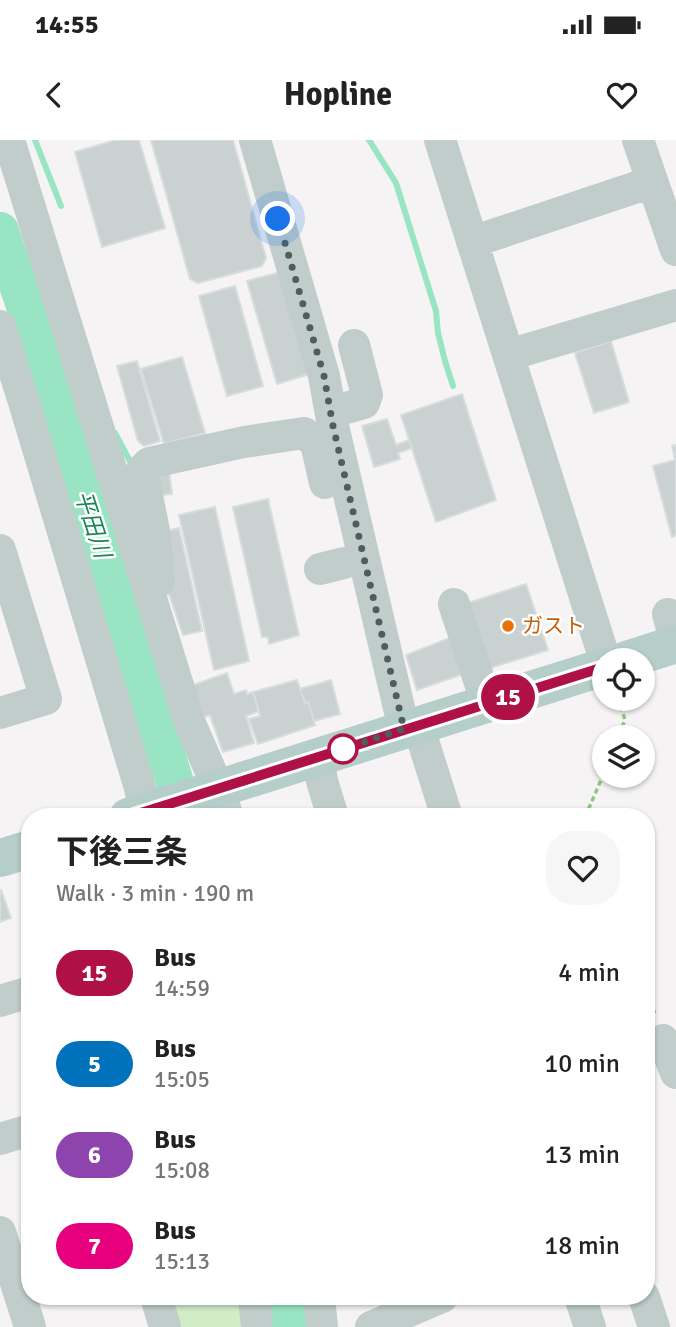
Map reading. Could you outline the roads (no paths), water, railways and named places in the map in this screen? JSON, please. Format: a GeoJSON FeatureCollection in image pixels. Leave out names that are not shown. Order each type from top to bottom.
{"type":"FeatureCollection","features":[{"type":"Feature","properties":{"kind":"main road"},"geometry":{"type":"LineString","coordinates":[[648,648],[673,634]]}},
{"type":"Feature","properties":{"kind":"main road"},"geometry":{"type":"LineString","coordinates":[[173,808],[217,799],[318,757],[592,671]]}},
{"type":"Feature","properties":{"kind":"main road"},"geometry":{"type":"LineString","coordinates":[[0,858],[21,852]]}},
{"type":"Feature","properties":{"kind":"street"},"geometry":{"type":"LineString","coordinates":[[9,140],[189,721],[217,799]]}},
{"type":"Feature","properties":{"kind":"street"},"geometry":{"type":"LineString","coordinates":[[255,140],[324,376],[331,412],[390,630],[411,727],[443,808]]}},
{"type":"Feature","properties":{"kind":"street"},"geometry":{"type":"LineString","coordinates":[[440,140],[509,355],[573,600],[599,648]]}},
{"type":"Feature","properties":{"kind":"street"},"geometry":{"type":"LineString","coordinates":[[638,140],[676,250]]}},
{"type":"Feature","properties":{"kind":"street"},"geometry":{"type":"LineString","coordinates":[[472,242],[652,182]]}},
{"type":"Feature","properties":{"kind":"street"},"geometry":{"type":"LineString","coordinates":[[509,355],[676,305]]}},
{"type":"Feature","properties":{"kind":"street"},"geometry":{"type":"LineString","coordinates":[[0,326],[136,775],[143,808]]}},
{"type":"Feature","properties":{"kind":"street"},"geometry":{"type":"LineString","coordinates":[[331,412],[364,403],[367,395],[354,345]]}},
{"type":"Feature","properties":{"kind":"street"},"geometry":{"type":"LineString","coordinates":[[178,637],[157,576],[154,531],[142,470],[149,463],[244,442],[304,433],[316,443],[332,566],[364,648],[390,630]]}},
{"type":"Feature","properties":{"kind":"street"},"geometry":{"type":"LineString","coordinates":[[0,713],[46,699],[3,570]]}},
{"type":"Feature","properties":{"kind":"street"},"geometry":{"type":"LineString","coordinates":[[454,604],[487,704]]}},
{"type":"Feature","properties":{"kind":"street"},"geometry":{"type":"LineString","coordinates":[[318,757],[330,808]]}},
{"type":"Feature","properties":{"kind":"street"},"geometry":{"type":"LineString","coordinates":[[0,1002],[21,995]]}},
{"type":"Feature","properties":{"kind":"street"},"geometry":{"type":"LineString","coordinates":[[662,1040],[676,1073]]}},
{"type":"Feature","properties":{"kind":"street"},"geometry":{"type":"LineString","coordinates":[[0,1139],[21,1133]]}},
{"type":"Feature","properties":{"kind":"street"},"geometry":{"type":"LineString","coordinates":[[0,1232],[20,1266]]}},
{"type":"Feature","properties":{"kind":"street"},"geometry":{"type":"LineString","coordinates":[[26,1305],[30,1327]]}},
{"type":"Feature","properties":{"kind":"street"},"geometry":{"type":"LineString","coordinates":[[158,1305],[165,1327]]}},
{"type":"Feature","properties":{"kind":"street"},"geometry":{"type":"LineString","coordinates":[[255,1305],[257,1327]]}},
{"type":"Feature","properties":{"kind":"street"},"geometry":{"type":"LineString","coordinates":[[320,1305],[323,1327]]}},
{"type":"Feature","properties":{"kind":"street"},"geometry":{"type":"LineString","coordinates":[[371,1327],[423,1305]]}},
{"type":"Feature","properties":{"kind":"street"},"geometry":{"type":"LineString","coordinates":[[583,1305],[590,1327]]}},
{"type":"Feature","properties":{"kind":"street"},"geometry":{"type":"LineString","coordinates":[[647,1305],[654,1327]]}},
{"type":"Feature","properties":{"kind":"waterway"},"geometry":{"type":"LineString","coordinates":[[35,140],[61,206]]}},
{"type":"Feature","properties":{"kind":"waterway"},"geometry":{"type":"LineString","coordinates":[[369,140],[396,183],[436,311],[438,333],[453,386]]}},
{"type":"Feature","properties":{"kind":"waterway","name":"平田川"},"geometry":{"type":"LineString","coordinates":[[0,231],[64,423],[183,808]]}},
{"type":"Feature","properties":{"kind":"waterway"},"geometry":{"type":"LineString","coordinates":[[115,433],[133,467]]}},
{"type":"Feature","properties":{"kind":"waterway","name":"平田川"},"geometry":{"type":"LineString","coordinates":[[289,1305],[292,1327]]}},
{"type":"Feature","properties":{"kind":"place","name":"ガスト"},"geometry":{"type":"Point","coordinates":[508,626]}}]}
